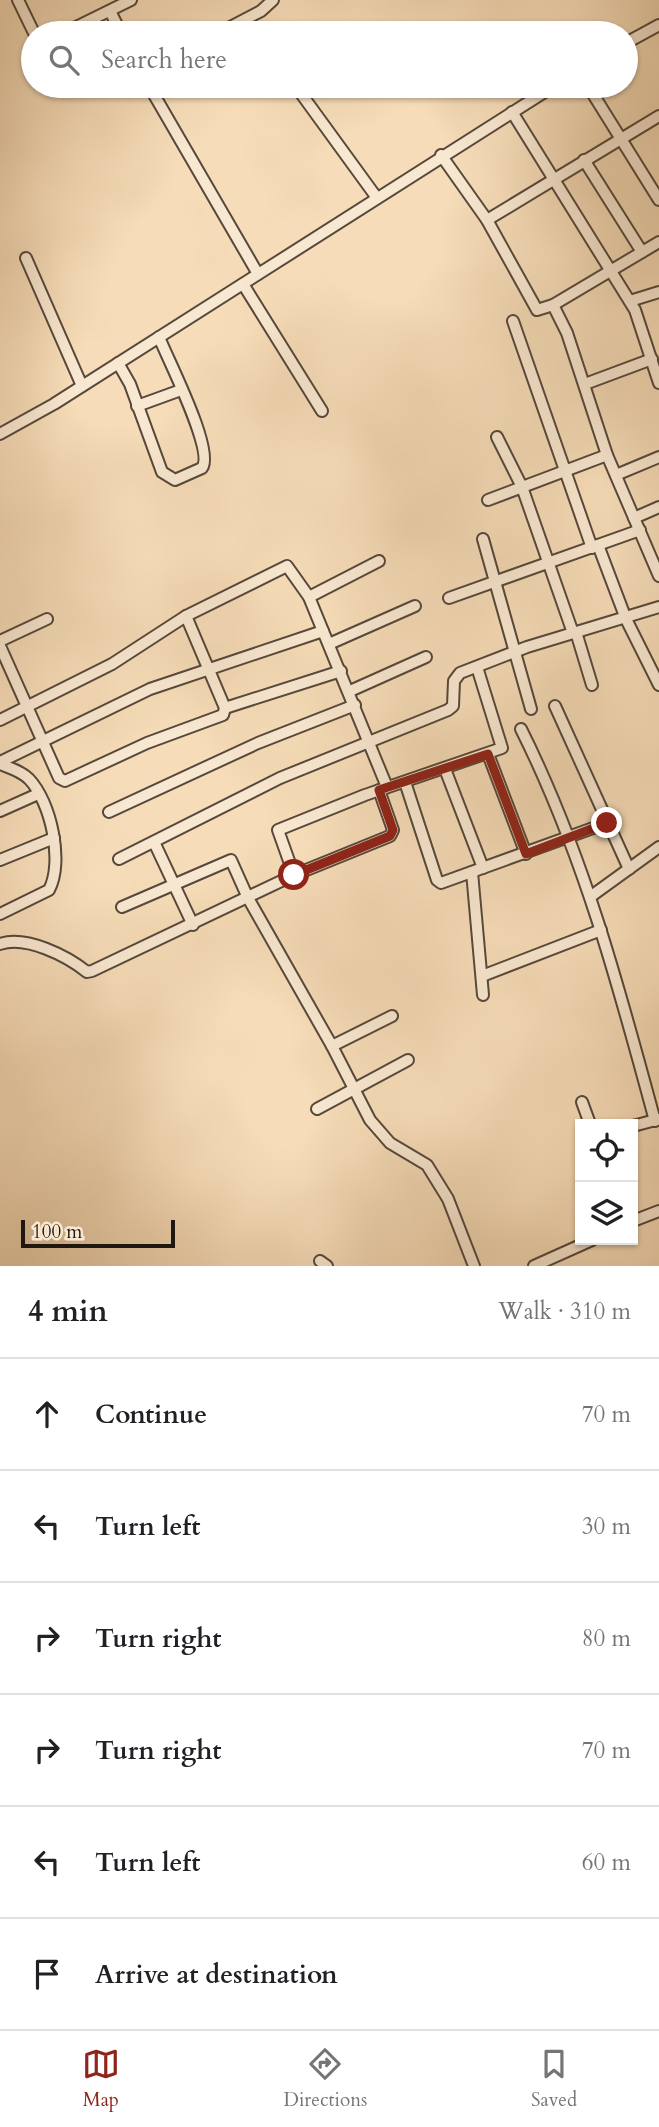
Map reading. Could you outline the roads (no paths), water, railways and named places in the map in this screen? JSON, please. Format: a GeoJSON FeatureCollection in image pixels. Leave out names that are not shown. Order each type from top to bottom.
{"type":"FeatureCollection","features":[{"type":"Feature","properties":{"kind":"street"},"geometry":{"type":"LineString","coordinates":[[18,0],[28,21]]}},
{"type":"Feature","properties":{"kind":"street"},"geometry":{"type":"LineString","coordinates":[[89,21],[131,0]]}},
{"type":"Feature","properties":{"kind":"street"},"geometry":{"type":"LineString","coordinates":[[242,21],[261,11],[273,0]]}},
{"type":"Feature","properties":{"kind":"street"},"geometry":{"type":"LineString","coordinates":[[110,11],[115,21]]}},
{"type":"Feature","properties":{"kind":"street"},"geometry":{"type":"LineString","coordinates":[[638,36],[659,24]]}},
{"type":"Feature","properties":{"kind":"street"},"geometry":{"type":"LineString","coordinates":[[156,98],[258,274]]}},
{"type":"Feature","properties":{"kind":"street"},"geometry":{"type":"LineString","coordinates":[[304,98],[377,198]]}},
{"type":"Feature","properties":{"kind":"street"},"geometry":{"type":"LineString","coordinates":[[0,434],[82,386],[535,98]]}},
{"type":"Feature","properties":{"kind":"street"},"geometry":{"type":"LineString","coordinates":[[596,98],[659,200]]}},
{"type":"Feature","properties":{"kind":"street"},"geometry":{"type":"LineString","coordinates":[[512,112],[630,301],[654,356],[659,383]]}},
{"type":"Feature","properties":{"kind":"street"},"geometry":{"type":"LineString","coordinates":[[487,220],[659,116]]}},
{"type":"Feature","properties":{"kind":"street"},"geometry":{"type":"LineString","coordinates":[[441,156],[487,220],[537,310],[553,305],[659,242]]}},
{"type":"Feature","properties":{"kind":"street"},"geometry":{"type":"LineString","coordinates":[[584,160],[642,252]]}},
{"type":"Feature","properties":{"kind":"street"},"geometry":{"type":"LineString","coordinates":[[26,258],[82,386]]}},
{"type":"Feature","properties":{"kind":"street"},"geometry":{"type":"LineString","coordinates":[[243,284],[322,411]]}},
{"type":"Feature","properties":{"kind":"street"},"geometry":{"type":"LineString","coordinates":[[630,301],[659,292]]}},
{"type":"Feature","properties":{"kind":"street"},"geometry":{"type":"LineString","coordinates":[[553,305],[567,333],[607,455],[634,518],[655,556],[659,576]]}},
{"type":"Feature","properties":{"kind":"street"},"geometry":{"type":"LineString","coordinates":[[513,321],[595,547],[626,619],[659,685]]}},
{"type":"Feature","properties":{"kind":"street"},"geometry":{"type":"LineString","coordinates":[[118,363],[138,406],[162,472],[175,480],[202,468],[207,456],[159,337]]}},
{"type":"Feature","properties":{"kind":"street"},"geometry":{"type":"LineString","coordinates":[[585,384],[654,356]]}},
{"type":"Feature","properties":{"kind":"street"},"geometry":{"type":"LineString","coordinates":[[138,406],[181,390]]}},
{"type":"Feature","properties":{"kind":"street"},"geometry":{"type":"LineString","coordinates":[[497,437],[522,487],[592,685]]}},
{"type":"Feature","properties":{"kind":"street"},"geometry":{"type":"LineString","coordinates":[[488,500],[607,455]]}},
{"type":"Feature","properties":{"kind":"street"},"geometry":{"type":"LineString","coordinates":[[616,475],[659,457]]}},
{"type":"Feature","properties":{"kind":"street"},"geometry":{"type":"LineString","coordinates":[[634,518],[659,507]]}},
{"type":"Feature","properties":{"kind":"street"},"geometry":{"type":"LineString","coordinates":[[449,597],[640,530]]}},
{"type":"Feature","properties":{"kind":"street"},"geometry":{"type":"LineString","coordinates":[[483,539],[531,709]]}},
{"type":"Feature","properties":{"kind":"street"},"geometry":{"type":"LineString","coordinates":[[309,597],[379,561]]}},
{"type":"Feature","properties":{"kind":"street"},"geometry":{"type":"LineString","coordinates":[[0,720],[113,664],[186,616],[287,566],[309,597],[371,743],[393,830],[390,836],[294,875],[193,925],[87,972],[71,961],[19,941],[0,944]]}},
{"type":"Feature","properties":{"kind":"street"},"geometry":{"type":"LineString","coordinates":[[329,643],[415,606]]}},
{"type":"Feature","properties":{"kind":"street"},"geometry":{"type":"LineString","coordinates":[[119,859],[280,778],[448,710],[454,702],[456,676],[515,653],[659,607]]}},
{"type":"Feature","properties":{"kind":"street"},"geometry":{"type":"LineString","coordinates":[[0,646],[59,778],[65,781],[147,743],[219,717],[225,712],[186,616]]}},
{"type":"Feature","properties":{"kind":"street"},"geometry":{"type":"LineString","coordinates":[[0,641],[47,619]]}},
{"type":"Feature","properties":{"kind":"street"},"geometry":{"type":"LineString","coordinates":[[0,763],[150,689],[323,631]]}},
{"type":"Feature","properties":{"kind":"street"},"geometry":{"type":"LineString","coordinates":[[349,691],[426,657]]}},
{"type":"Feature","properties":{"kind":"street"},"geometry":{"type":"LineString","coordinates":[[294,875],[278,830],[383,789],[488,754],[503,746],[477,667]]}},
{"type":"Feature","properties":{"kind":"street"},"geometry":{"type":"LineString","coordinates":[[225,708],[341,671]]}},
{"type":"Feature","properties":{"kind":"street"},"geometry":{"type":"LineString","coordinates":[[109,812],[258,743],[355,705]]}},
{"type":"Feature","properties":{"kind":"street"},"geometry":{"type":"LineString","coordinates":[[555,706],[629,869]]}},
{"type":"Feature","properties":{"kind":"street"},"geometry":{"type":"LineString","coordinates":[[521,729],[543,776],[601,930],[657,1120],[638,1125]]}},
{"type":"Feature","properties":{"kind":"street"},"geometry":{"type":"LineString","coordinates":[[488,754],[526,854]]}},
{"type":"Feature","properties":{"kind":"street"},"geometry":{"type":"LineString","coordinates":[[0,763],[28,778],[38,794],[54,838],[57,860],[54,881],[49,890],[0,914]]}},
{"type":"Feature","properties":{"kind":"street"},"geometry":{"type":"LineString","coordinates":[[445,769],[477,870],[483,995]]}},
{"type":"Feature","properties":{"kind":"street"},"geometry":{"type":"LineString","coordinates":[[405,782],[437,880],[444,882],[607,823]]}},
{"type":"Feature","properties":{"kind":"street"},"geometry":{"type":"LineString","coordinates":[[0,811],[38,794]]}},
{"type":"Feature","properties":{"kind":"street"},"geometry":{"type":"LineString","coordinates":[[0,860],[54,838]]}},
{"type":"Feature","properties":{"kind":"street"},"geometry":{"type":"LineString","coordinates":[[154,842],[193,925]]}},
{"type":"Feature","properties":{"kind":"street"},"geometry":{"type":"LineString","coordinates":[[590,897],[659,846]]}},
{"type":"Feature","properties":{"kind":"street"},"geometry":{"type":"LineString","coordinates":[[122,908],[231,860],[248,898],[379,1132],[403,1151],[420,1159],[435,1177],[474,1266]]}},
{"type":"Feature","properties":{"kind":"street"},"geometry":{"type":"LineString","coordinates":[[482,976],[601,930]]}},
{"type":"Feature","properties":{"kind":"street"},"geometry":{"type":"LineString","coordinates":[[332,1046],[392,1016]]}},
{"type":"Feature","properties":{"kind":"street"},"geometry":{"type":"LineString","coordinates":[[317,1110],[408,1060]]}},
{"type":"Feature","properties":{"kind":"street"},"geometry":{"type":"LineString","coordinates":[[582,1102],[588,1119]]}},
{"type":"Feature","properties":{"kind":"street"},"geometry":{"type":"LineString","coordinates":[[638,1219],[659,1211]]}},
{"type":"Feature","properties":{"kind":"street"},"geometry":{"type":"LineString","coordinates":[[534,1266],[581,1245]]}}]}
